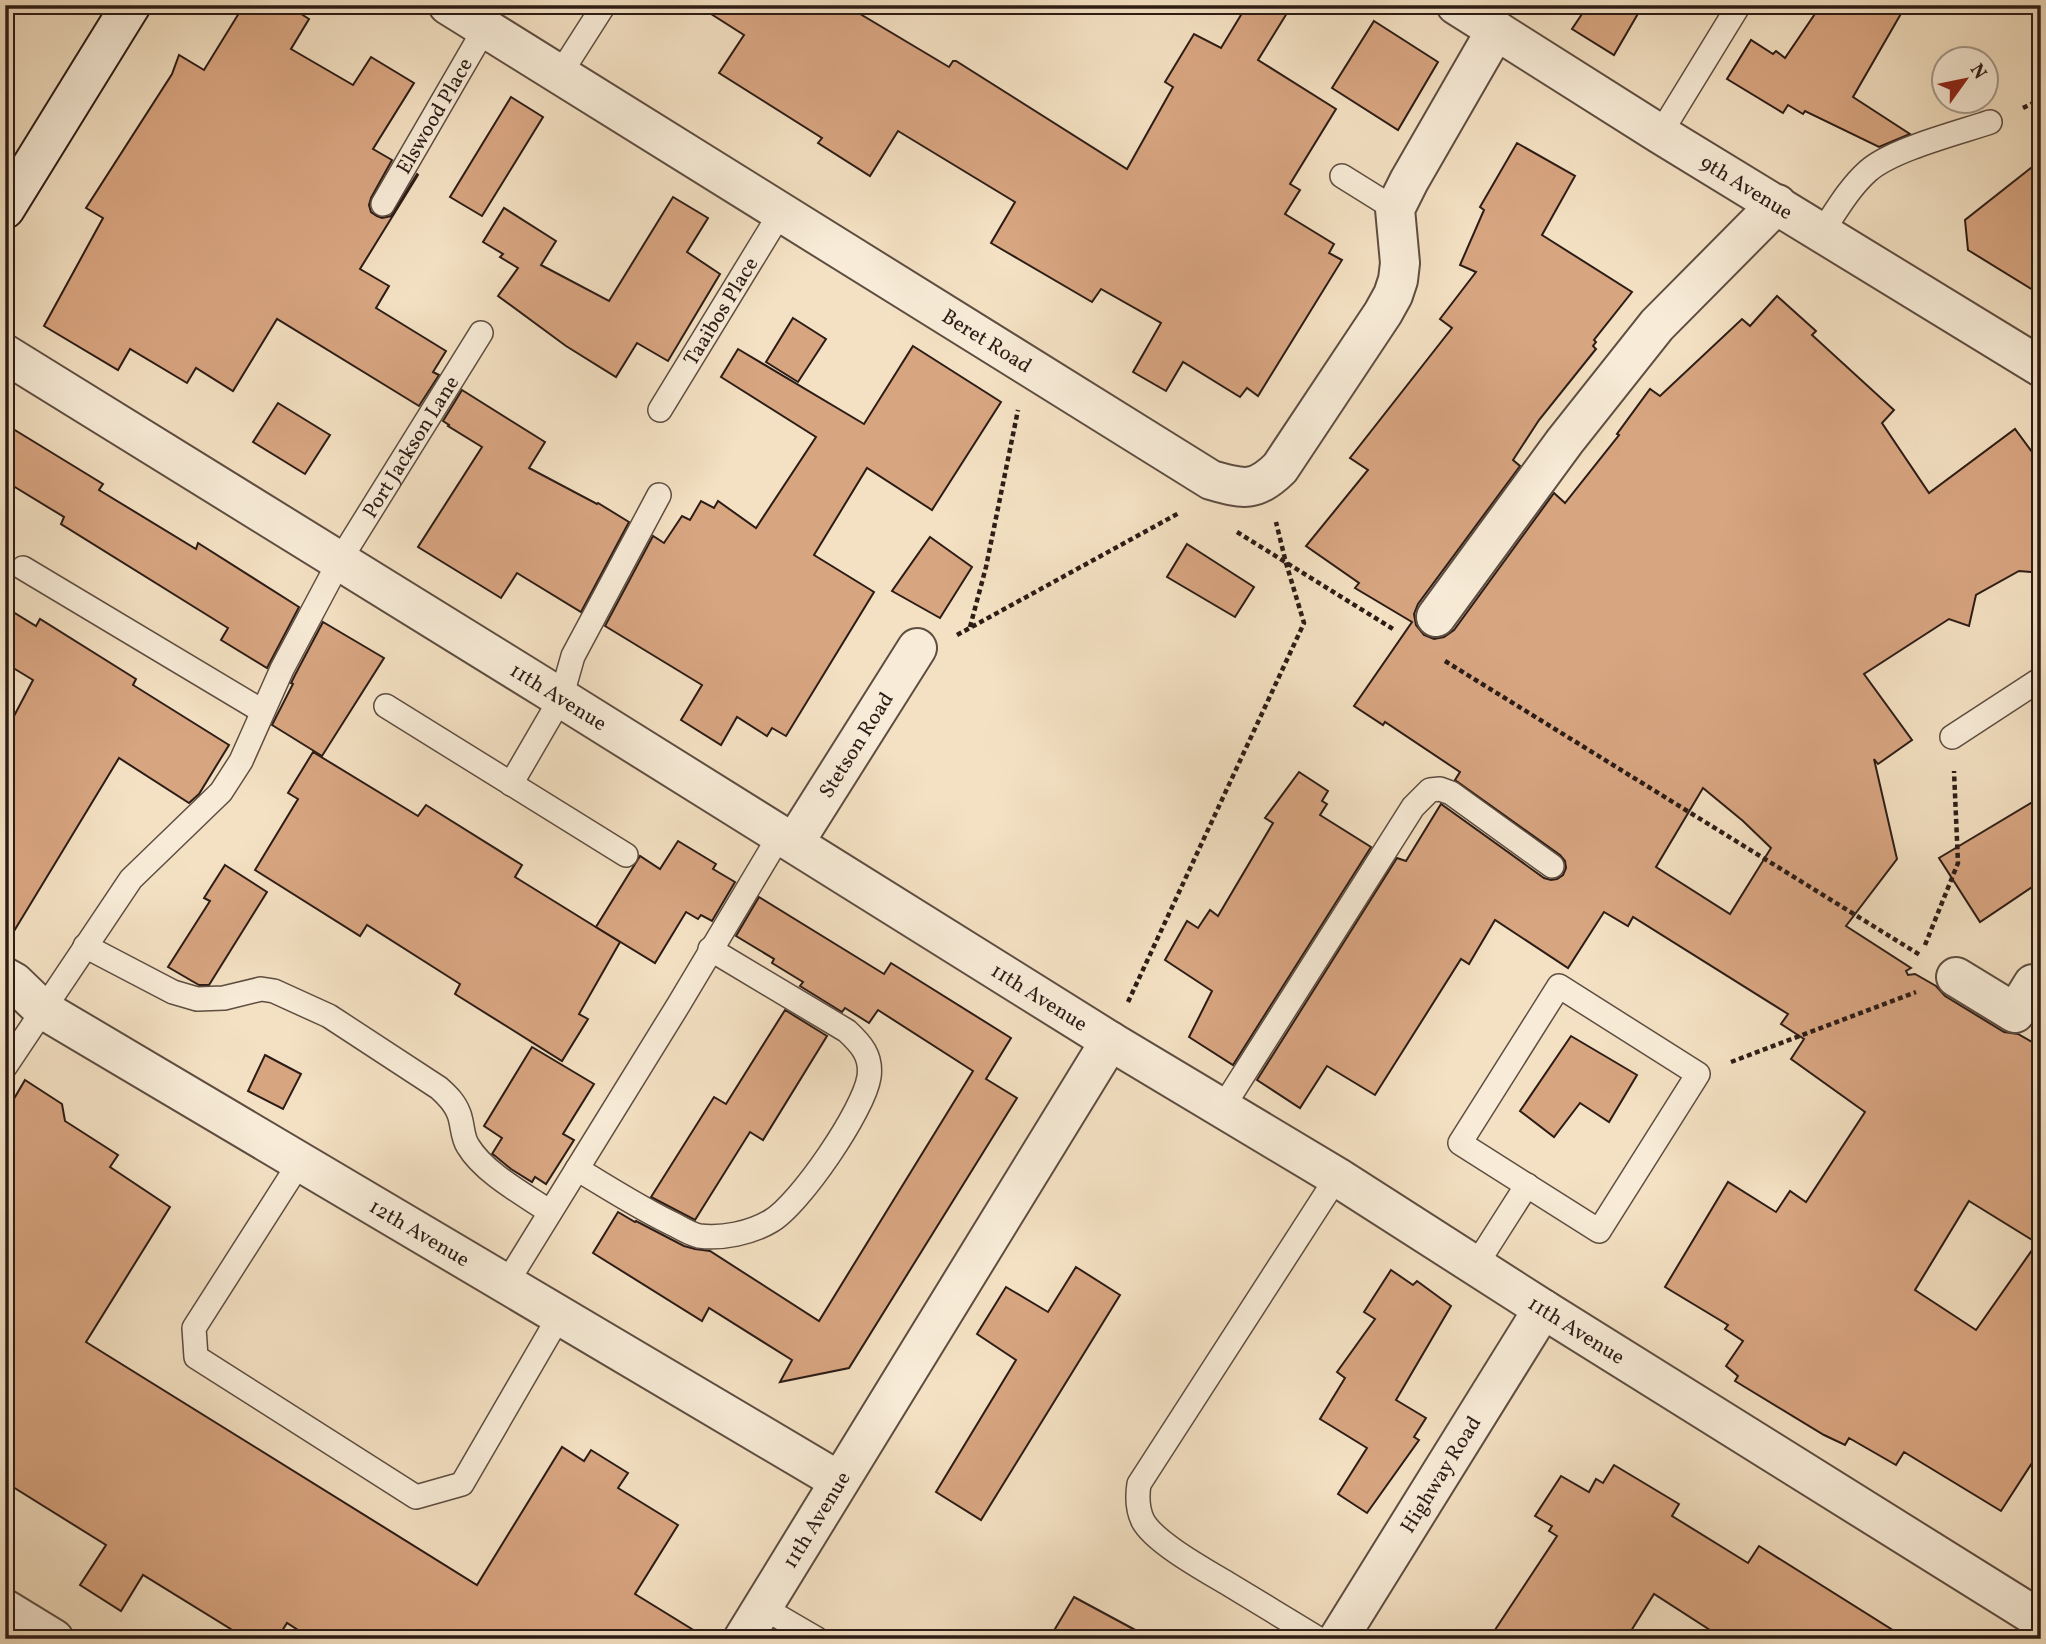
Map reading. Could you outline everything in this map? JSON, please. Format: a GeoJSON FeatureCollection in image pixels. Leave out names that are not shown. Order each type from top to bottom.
{"type":"FeatureCollection","features":[{"type":"Feature","properties":{"kind":"street"},"geometry":{"type":"LineString","coordinates":[[5,209],[131,5]]}},
{"type":"Feature","properties":{"kind":"street","name":"Beret Road"},"geometry":{"type":"LineString","coordinates":[[448,5],[1211,480],[1242,487],[1266,482]]}},
{"type":"Feature","properties":{"kind":"street","name":"9th Avenue"},"geometry":{"type":"LineString","coordinates":[[1455,5],[2041,367]]}},
{"type":"Feature","properties":{"kind":"street"},"geometry":{"type":"LineString","coordinates":[[1266,482],[1289,457],[1393,295],[1400,263],[1395,209],[1496,30]]}},
{"type":"Feature","properties":{"kind":"street"},"geometry":{"type":"LineString","coordinates":[[1436,617],[1565,441],[1657,325],[1777,204]]}},
{"type":"Feature","properties":{"kind":"street","name":"11th Avenue"},"geometry":{"type":"LineString","coordinates":[[5,354],[1110,1041],[1337,1177],[2041,1620]]}},
{"type":"Feature","properties":{"kind":"street","name":"Stetson Road"},"geometry":{"type":"LineString","coordinates":[[787,839],[933,644]]}},
{"type":"Feature","properties":{"kind":"street","name":"12th Avenue"},"geometry":{"type":"LineString","coordinates":[[5,977],[15,982],[42,1009],[839,1481]]}},
{"type":"Feature","properties":{"kind":"street"},"geometry":{"type":"LineString","coordinates":[[1956,977],[2014,1013],[2037,987]]}},
{"type":"Feature","properties":{"kind":"street","name":"11th Avenue"},"geometry":{"type":"LineString","coordinates":[[753,1623],[1110,1041]]}},
{"type":"Feature","properties":{"kind":"street","name":"Highway Road"},"geometry":{"type":"LineString","coordinates":[[1338,1639],[1544,1309]]}},
{"type":"Feature","properties":{"kind":"street"},"geometry":{"type":"LineString","coordinates":[[5,1609],[54,1639]]}},
{"type":"Feature","properties":{"kind":"lane"},"geometry":{"type":"LineString","coordinates":[[560,74],[604,5]]}},
{"type":"Feature","properties":{"kind":"lane"},"geometry":{"type":"LineString","coordinates":[[1660,134],[1738,5]]}},
{"type":"Feature","properties":{"kind":"lane","name":"Elswood Place"},"geometry":{"type":"LineString","coordinates":[[383,204],[485,28]]}},
{"type":"Feature","properties":{"kind":"lane"},"geometry":{"type":"LineString","coordinates":[[1822,232],[1851,189],[1870,169],[1891,157],[1990,122]]}},
{"type":"Feature","properties":{"kind":"lane"},"geometry":{"type":"LineString","coordinates":[[1342,176],[1395,209]]}},
{"type":"Feature","properties":{"kind":"lane","name":"Taaibos Place"},"geometry":{"type":"LineString","coordinates":[[660,410],[781,212]]}},
{"type":"Feature","properties":{"kind":"lane","name":"Port Jackson Lane"},"geometry":{"type":"LineString","coordinates":[[5,1067],[131,879],[221,792],[242,761],[282,669],[340,560],[481,333]]}},
{"type":"Feature","properties":{"kind":"lane"},"geometry":{"type":"LineString","coordinates":[[511,784],[562,698],[573,656],[659,495]]}},
{"type":"Feature","properties":{"kind":"lane"},"geometry":{"type":"LineString","coordinates":[[23,568],[262,711]]}},
{"type":"Feature","properties":{"kind":"lane"},"geometry":{"type":"LineString","coordinates":[[1952,737],[2041,679]]}},
{"type":"Feature","properties":{"kind":"lane"},"geometry":{"type":"LineString","coordinates":[[386,706],[626,855]]}},
{"type":"Feature","properties":{"kind":"lane"},"geometry":{"type":"LineString","coordinates":[[1223,1107],[1413,807],[1430,790],[1440,789],[1451,793],[1552,866]]}},
{"type":"Feature","properties":{"kind":"lane"},"geometry":{"type":"LineString","coordinates":[[506,1284],[710,949],[787,839]]}},
{"type":"Feature","properties":{"kind":"lane"},"geometry":{"type":"LineString","coordinates":[[85,946],[173,992],[197,999],[224,999],[261,989],[274,991],[329,1016],[439,1088],[452,1100],[459,1114],[465,1140],[477,1158],[550,1212]]}},
{"type":"Feature","properties":{"kind":"lane"},"geometry":{"type":"LineString","coordinates":[[577,1169],[654,1215],[697,1236],[721,1236],[753,1230],[773,1220],[794,1199],[835,1146],[858,1110],[869,1077],[869,1065],[862,1045],[847,1031],[710,949]]}},
{"type":"Feature","properties":{"kind":"lane"},"geometry":{"type":"LineString","coordinates":[[1559,986],[1698,1074],[1599,1231],[1527,1185],[1460,1143],[1559,986]]}},
{"type":"Feature","properties":{"kind":"lane"},"geometry":{"type":"LineString","coordinates":[[300,1162],[194,1328],[196,1357],[416,1497],[462,1484],[560,1315]]}},
{"type":"Feature","properties":{"kind":"lane"},"geometry":{"type":"LineString","coordinates":[[1319,1639],[1191,1561],[1154,1535],[1144,1523],[1137,1498],[1139,1484],[1337,1177]]}},
{"type":"Feature","properties":{"kind":"lane"},"geometry":{"type":"LineString","coordinates":[[1476,1265],[1527,1185]]}},
{"type":"Feature","properties":{"kind":"lane"},"geometry":{"type":"LineString","coordinates":[[753,1623],[817,1639]]}},
{"type":"Feature","properties":{"kind":"path"},"geometry":{"type":"LineString","coordinates":[[2021,109],[2041,99]]}},
{"type":"Feature","properties":{"kind":"path"},"geometry":{"type":"LineString","coordinates":[[970,627],[986,567],[1028,366]]}},
{"type":"Feature","properties":{"kind":"path"},"geometry":{"type":"LineString","coordinates":[[1110,1041],[1304,623],[1266,482]]}},
{"type":"Feature","properties":{"kind":"path"},"geometry":{"type":"LineString","coordinates":[[933,644],[970,627],[1188,508]]}},
{"type":"Feature","properties":{"kind":"path"},"geometry":{"type":"LineString","coordinates":[[1231,528],[1404,636]]}},
{"type":"Feature","properties":{"kind":"path"},"geometry":{"type":"LineString","coordinates":[[1439,657],[1921,955],[1958,863],[1952,737]]}},
{"type":"Feature","properties":{"kind":"path"},"geometry":{"type":"LineString","coordinates":[[1726,1064],[1956,977]]}},
{"type":"Feature","properties":{"kind":"building"},"geometry":{"type":"Polygon","coordinates":[[[244,5],[287,5],[309,19],[291,49],[353,85],[371,57],[414,83],[373,149],[392,160],[371,198],[371,212],[382,218],[391,216],[418,175],[360,269],[389,286],[376,308],[446,351],[433,372],[439,375],[419,406],[277,319],[233,391],[196,368],[187,383],[130,349],[118,370],[44,326],[103,218],[86,208],[172,74],[179,55],[204,70],[244,5]]]}},
{"type":"Feature","properties":{"kind":"building"},"geometry":{"type":"Polygon","coordinates":[[[697,5],[845,5],[949,67],[956,61],[1127,169],[1173,87],[1165,82],[1194,34],[1221,48],[1247,5],[1292,5],[1258,60],[1336,109],[1290,184],[1300,190],[1285,214],[1334,244],[1329,253],[1342,260],[1258,396],[1247,388],[1240,397],[1183,362],[1166,391],[1133,372],[1161,323],[1101,289],[1092,302],[991,243],[1015,202],[898,131],[870,176],[818,143],[822,138],[719,73],[744,35],[697,5]]]}},
{"type":"Feature","properties":{"kind":"building"},"geometry":{"type":"Polygon","coordinates":[[[1588,5],[1643,5],[1614,55],[1572,29],[1588,5]]]}},
{"type":"Feature","properties":{"kind":"building"},"geometry":{"type":"Polygon","coordinates":[[[1821,5],[1906,5],[1853,97],[1910,134],[1879,147],[1805,111],[1803,114],[1788,105],[1783,113],[1727,79],[1751,40],[1785,58],[1821,5]]]}},
{"type":"Feature","properties":{"kind":"building"},"geometry":{"type":"Polygon","coordinates":[[[1374,21],[1438,62],[1398,130],[1332,88],[1374,21]]]}},
{"type":"Feature","properties":{"kind":"building"},"geometry":{"type":"Polygon","coordinates":[[[511,97],[543,117],[482,216],[450,197],[511,97]]]}},
{"type":"Feature","properties":{"kind":"building"},"geometry":{"type":"Polygon","coordinates":[[[1517,143],[1575,176],[1542,235],[1632,292],[1594,340],[1596,342],[1593,346],[1596,349],[1539,420],[1513,460],[1520,466],[1418,604],[1414,614],[1416,625],[1424,635],[1434,639],[1444,637],[1454,630],[1554,493],[1565,503],[1619,435],[1617,434],[1650,389],[1660,396],[1742,319],[1750,326],[1777,296],[1816,331],[1812,335],[1894,410],[1882,423],[1929,493],[2015,429],[2041,464],[2041,573],[2019,571],[1976,595],[1969,626],[1949,619],[1864,674],[1912,740],[1878,764],[1874,759],[1897,859],[1846,926],[1911,968],[1906,971],[1908,975],[1915,974],[1936,986],[1945,996],[2004,1032],[2018,1034],[2041,1047],[2041,1449],[2001,1511],[1904,1452],[1896,1465],[1849,1438],[1845,1445],[1735,1381],[1738,1376],[1726,1366],[1743,1341],[1725,1329],[1728,1325],[1665,1287],[1728,1182],[1776,1212],[1790,1191],[1806,1202],[1865,1112],[1791,1059],[1804,1039],[1781,1024],[1788,1014],[1633,917],[1628,926],[1604,912],[1568,968],[1495,920],[1469,964],[1461,959],[1375,1095],[1327,1066],[1300,1108],[1257,1080],[1397,858],[1406,861],[1441,804],[1544,878],[1557,879],[1563,875],[1566,868],[1560,855],[1455,780],[1460,772],[1385,722],[1383,725],[1354,706],[1412,622],[1355,588],[1359,583],[1306,546],[1368,470],[1350,458],[1452,328],[1440,319],[1476,272],[1460,265],[1484,210],[1480,207],[1517,143]],[[1703,788],[1656,867],[1730,914],[1771,848],[1703,788]],[[1969,1201],[1915,1290],[1976,1330],[2037,1243],[1969,1201]]]}},
{"type":"Feature","properties":{"kind":"building"},"geometry":{"type":"Polygon","coordinates":[[[2041,160],[2041,295],[1968,250],[1965,220],[2041,160]]]}},
{"type":"Feature","properties":{"kind":"building"},"geometry":{"type":"Polygon","coordinates":[[[673,197],[708,218],[687,252],[720,274],[668,361],[637,343],[616,377],[566,346],[498,296],[518,268],[500,257],[503,254],[483,242],[504,208],[556,241],[541,265],[609,301],[673,197]]]}},
{"type":"Feature","properties":{"kind":"building"},"geometry":{"type":"Polygon","coordinates":[[[793,318],[826,339],[798,382],[766,362],[793,318]]]}},
{"type":"Feature","properties":{"kind":"building"},"geometry":{"type":"Polygon","coordinates":[[[913,346],[1001,402],[932,510],[867,468],[814,555],[874,592],[786,736],[772,728],[767,736],[737,717],[721,745],[681,720],[702,685],[605,626],[653,536],[664,543],[682,516],[690,520],[701,501],[714,508],[718,501],[756,528],[816,437],[721,377],[738,349],[864,424],[913,346]]]}},
{"type":"Feature","properties":{"kind":"building"},"geometry":{"type":"Polygon","coordinates":[[[462,390],[545,442],[529,468],[629,522],[581,612],[517,573],[501,598],[418,547],[482,447],[443,421],[462,390]]]}},
{"type":"Feature","properties":{"kind":"building"},"geometry":{"type":"Polygon","coordinates":[[[278,403],[330,435],[305,474],[253,442],[278,403]]]}},
{"type":"Feature","properties":{"kind":"building"},"geometry":{"type":"Polygon","coordinates":[[[5,424],[103,484],[99,490],[196,549],[198,543],[299,607],[267,668],[221,640],[228,628],[61,524],[64,517],[5,481],[5,424]]]}},
{"type":"Feature","properties":{"kind":"building"},"geometry":{"type":"Polygon","coordinates":[[[930,537],[972,567],[940,618],[892,591],[930,537]]]}},
{"type":"Feature","properties":{"kind":"building"},"geometry":{"type":"Polygon","coordinates":[[[1187,544],[1254,587],[1235,617],[1167,577],[1187,544]]]}},
{"type":"Feature","properties":{"kind":"building"},"geometry":{"type":"Polygon","coordinates":[[[5,607],[36,626],[40,619],[136,679],[133,685],[229,745],[199,794],[189,803],[119,758],[5,946],[5,733],[33,680],[5,663],[5,607]]]}},
{"type":"Feature","properties":{"kind":"building"},"geometry":{"type":"Polygon","coordinates":[[[323,622],[384,658],[322,756],[272,725],[323,622]]]}},
{"type":"Feature","properties":{"kind":"building"},"geometry":{"type":"Polygon","coordinates":[[[313,752],[418,816],[426,805],[522,865],[515,877],[620,942],[579,1014],[588,1019],[562,1061],[455,994],[460,984],[367,925],[360,936],[255,870],[298,799],[288,793],[313,752]]]}},
{"type":"Feature","properties":{"kind":"building"},"geometry":{"type":"Polygon","coordinates":[[[1299,772],[1328,791],[1322,801],[1327,804],[1320,815],[1371,847],[1233,1065],[1189,1037],[1212,991],[1165,960],[1187,921],[1198,928],[1210,910],[1218,916],[1273,823],[1265,818],[1299,772]]]}},
{"type":"Feature","properties":{"kind":"building"},"geometry":{"type":"Polygon","coordinates":[[[2041,797],[2041,881],[1980,922],[1939,858],[2041,797]]]}},
{"type":"Feature","properties":{"kind":"building"},"geometry":{"type":"Polygon","coordinates":[[[678,841],[716,864],[713,869],[735,882],[712,921],[701,915],[698,919],[686,912],[655,963],[596,927],[640,856],[660,869],[678,841]]]}},
{"type":"Feature","properties":{"kind":"building"},"geometry":{"type":"Polygon","coordinates":[[[225,865],[267,892],[209,985],[199,985],[168,967],[210,901],[204,898],[225,865]]]}},
{"type":"Feature","properties":{"kind":"building"},"geometry":{"type":"Polygon","coordinates":[[[759,897],[884,974],[891,963],[1011,1038],[986,1079],[1017,1098],[849,1368],[780,1382],[792,1360],[709,1308],[702,1321],[593,1253],[618,1212],[684,1246],[710,1251],[819,1321],[973,1071],[878,1010],[869,1023],[845,1008],[842,1012],[800,986],[803,982],[772,963],[774,959],[736,936],[759,897]]]}},
{"type":"Feature","properties":{"kind":"building"},"geometry":{"type":"Polygon","coordinates":[[[785,1010],[827,1036],[763,1140],[750,1132],[695,1220],[651,1197],[714,1097],[726,1104],[785,1010]]]}},
{"type":"Feature","properties":{"kind":"building"},"geometry":{"type":"Polygon","coordinates":[[[1571,1036],[1637,1075],[1609,1122],[1580,1103],[1554,1137],[1520,1111],[1571,1036]]]}},
{"type":"Feature","properties":{"kind":"building"},"geometry":{"type":"Polygon","coordinates":[[[532,1047],[594,1084],[563,1134],[574,1140],[546,1184],[535,1177],[532,1182],[492,1154],[502,1138],[484,1126],[532,1047]]]}},
{"type":"Feature","properties":{"kind":"building"},"geometry":{"type":"Polygon","coordinates":[[[265,1055],[301,1074],[283,1109],[248,1091],[265,1055]]]}},
{"type":"Feature","properties":{"kind":"building"},"geometry":{"type":"Polygon","coordinates":[[[25,1080],[62,1104],[65,1121],[118,1155],[110,1167],[170,1207],[86,1342],[477,1585],[562,1447],[584,1461],[591,1450],[628,1473],[618,1488],[678,1525],[635,1594],[708,1639],[312,1639],[287,1623],[277,1639],[247,1639],[143,1575],[121,1611],[80,1585],[106,1545],[5,1482],[5,1114],[25,1080]]]}},
{"type":"Feature","properties":{"kind":"building"},"geometry":{"type":"Polygon","coordinates":[[[1076,1267],[1120,1295],[981,1520],[936,1492],[1016,1360],[977,1334],[1006,1287],[1048,1312],[1076,1267]]]}},
{"type":"Feature","properties":{"kind":"building"},"geometry":{"type":"Polygon","coordinates":[[[1391,1270],[1413,1285],[1417,1281],[1451,1306],[1396,1400],[1426,1418],[1414,1437],[1419,1440],[1367,1513],[1338,1494],[1367,1448],[1320,1419],[1345,1378],[1337,1372],[1375,1319],[1364,1312],[1391,1270]]]}},
{"type":"Feature","properties":{"kind":"building"},"geometry":{"type":"Polygon","coordinates":[[[1614,1465],[1679,1504],[1672,1516],[1748,1563],[1759,1546],[1907,1639],[1724,1639],[1654,1594],[1626,1639],[1489,1639],[1557,1536],[1549,1531],[1552,1526],[1535,1516],[1561,1476],[1589,1492],[1596,1479],[1603,1483],[1614,1465]]]}},
{"type":"Feature","properties":{"kind":"building"},"geometry":{"type":"Polygon","coordinates":[[[1074,1597],[1152,1639],[1049,1639],[1074,1597]]]}}]}
